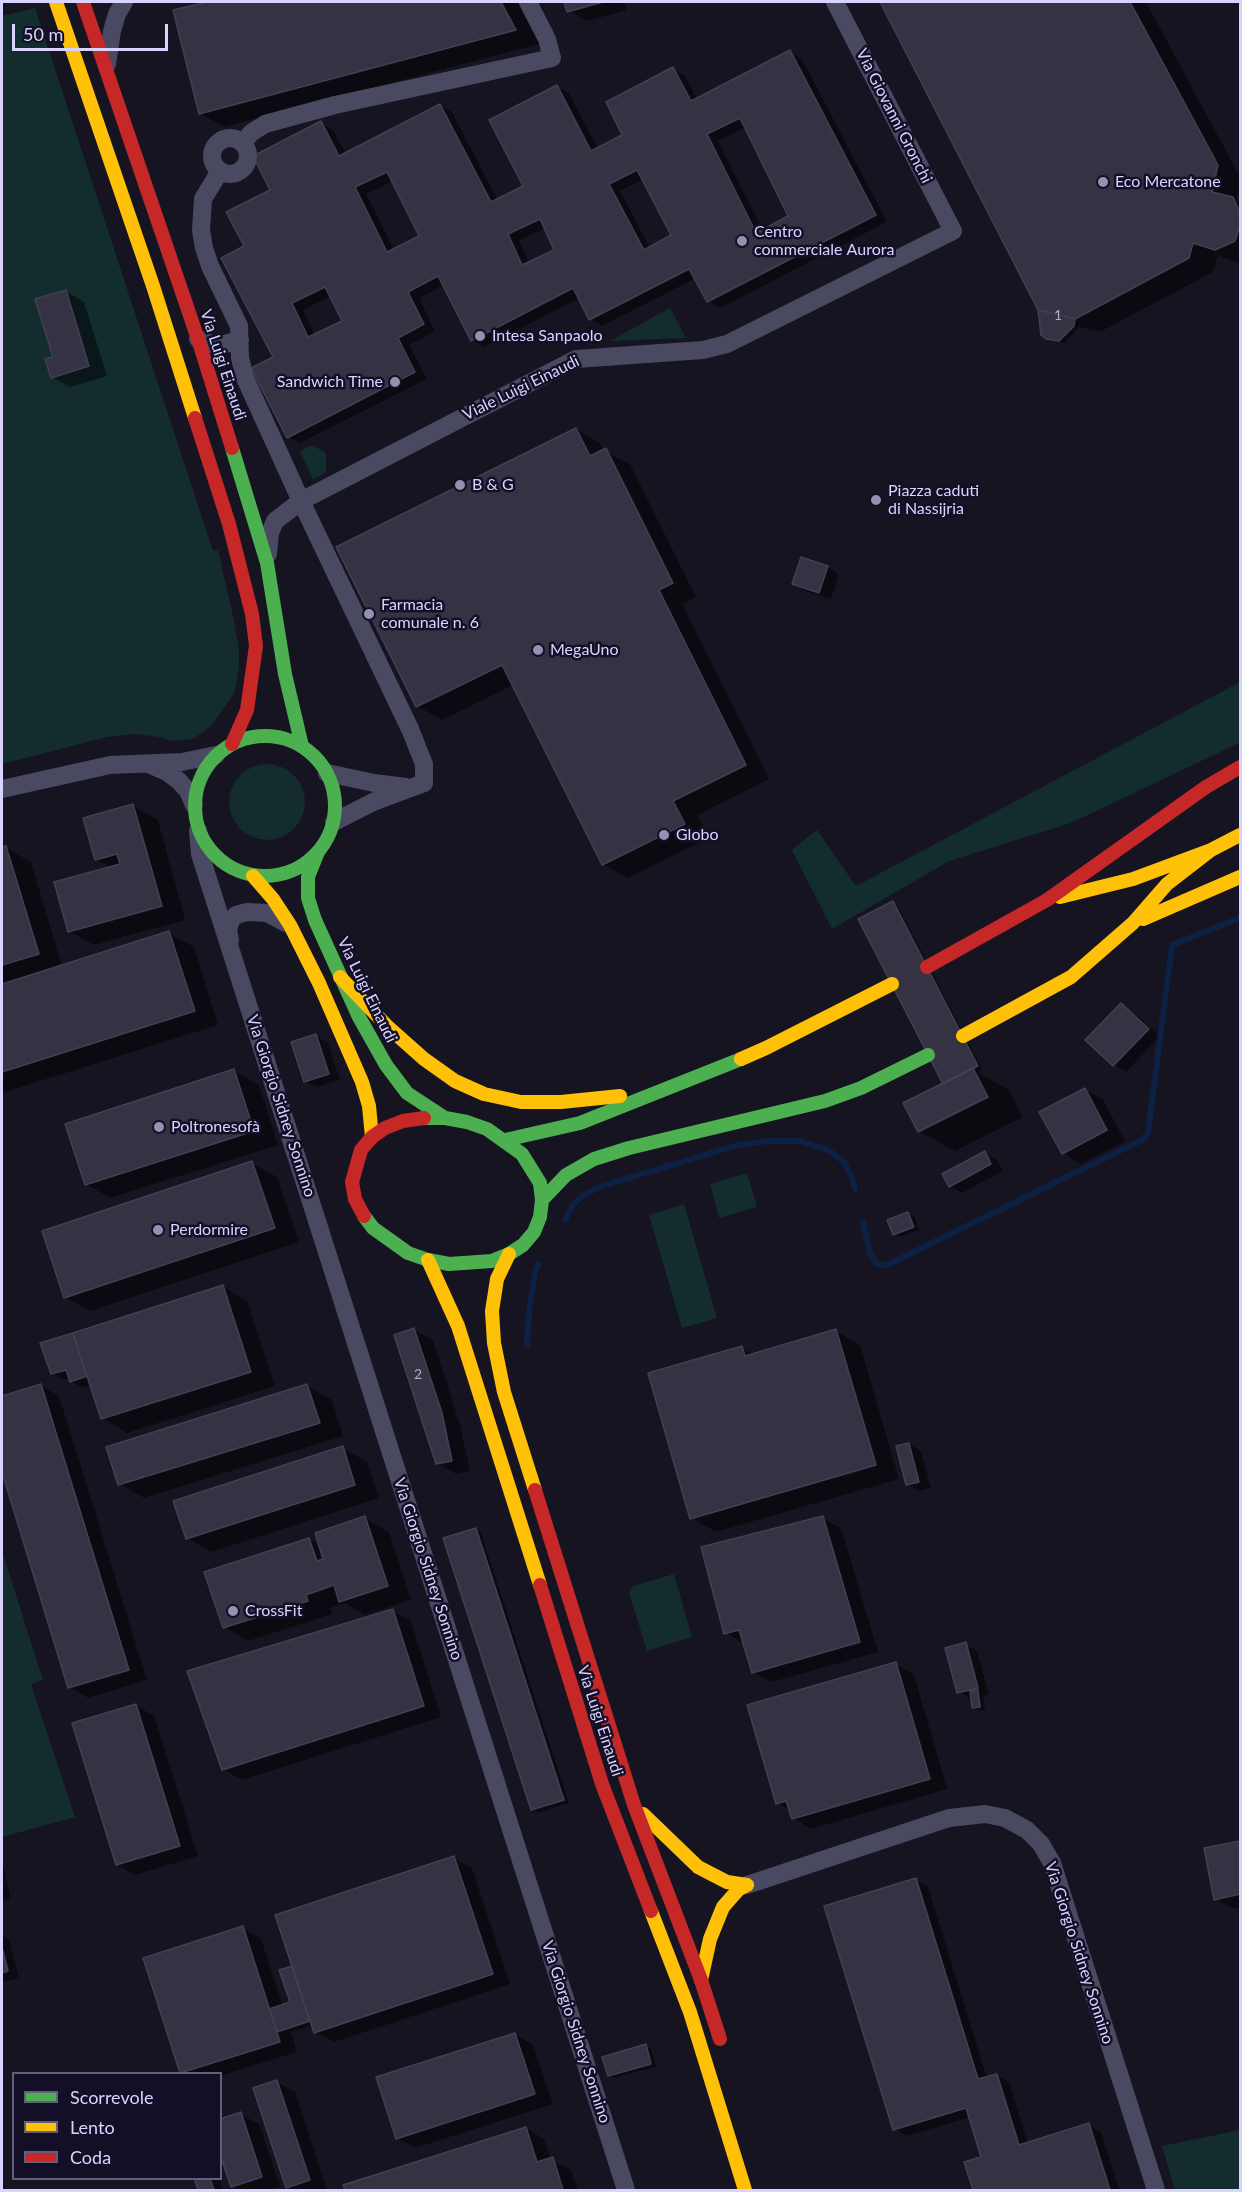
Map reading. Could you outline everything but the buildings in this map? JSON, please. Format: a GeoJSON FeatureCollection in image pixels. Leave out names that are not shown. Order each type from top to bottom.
{"type":"FeatureCollection","features":[{"type":"Feature","properties":{"kind":"main road"},"geometry":{"type":"LineString","coordinates":[[56,2],[153,286],[229,524],[252,614],[256,646],[252,685],[248,710],[232,744]]}},
{"type":"Feature","properties":{"kind":"main road","name":"Via Luigi Einaudi"},"geometry":{"type":"LineString","coordinates":[[83,2],[198,339],[267,563],[285,674],[302,746]]}},
{"type":"Feature","properties":{"kind":"main road","name":"Via Luigi Einaudi"},"geometry":{"type":"LineString","coordinates":[[268,736],[289,740],[302,746],[320,763],[327,774],[335,797],[334,822],[328,838],[310,861],[289,873],[277,876],[253,876],[230,868],[220,861],[204,843],[198,831],[194,805],[196,789],[201,777],[216,755],[232,744],[249,738],[268,736]]}},
{"type":"Feature","properties":{"kind":"main road"},"geometry":{"type":"LineString","coordinates":[[927,967],[1047,900],[1206,787],[1240,767]]}},
{"type":"Feature","properties":{"kind":"main road"},"geometry":{"type":"LineString","coordinates":[[1047,900],[1133,879],[1211,850],[1240,836]]}},
{"type":"Feature","properties":{"kind":"main road"},"geometry":{"type":"LineString","coordinates":[[963,1036],[1071,977],[1133,923],[1167,885],[1211,850]]}},
{"type":"Feature","properties":{"kind":"main road","name":"Via Luigi Einaudi"},"geometry":{"type":"LineString","coordinates":[[318,852],[309,877],[308,898],[315,920],[359,1017],[386,1065],[406,1093],[445,1118]]}},
{"type":"Feature","properties":{"kind":"main road","name":"Via Luigi Einaudi"},"geometry":{"type":"LineString","coordinates":[[253,876],[273,899],[290,926],[319,983],[362,1082],[369,1106],[372,1137]]}},
{"type":"Feature","properties":{"kind":"main road"},"geometry":{"type":"LineString","coordinates":[[1133,923],[1240,877]]}},
{"type":"Feature","properties":{"kind":"main road"},"geometry":{"type":"LineString","coordinates":[[340,977],[388,1027],[424,1059],[455,1081],[484,1094],[521,1102],[561,1102],[658,1093]]}},
{"type":"Feature","properties":{"kind":"main road"},"geometry":{"type":"LineString","coordinates":[[505,1140],[580,1123],[658,1093],[766,1048],[892,984]]}},
{"type":"Feature","properties":{"kind":"main road"},"geometry":{"type":"LineString","coordinates":[[542,1200],[567,1175],[594,1159],[628,1148],[825,1101],[861,1088],[928,1055]]}},
{"type":"Feature","properties":{"kind":"main road","name":"Via Luigi Einaudi"},"geometry":{"type":"LineString","coordinates":[[445,1118],[467,1122],[505,1140],[522,1154],[540,1183],[542,1200],[540,1216],[534,1232],[523,1245],[492,1261],[449,1264],[408,1253],[373,1228],[355,1199],[352,1182],[355,1166],[361,1150],[372,1137],[385,1128],[402,1121],[445,1118]]}},
{"type":"Feature","properties":{"kind":"main road","name":"Via Luigi Einaudi"},"geometry":{"type":"LineString","coordinates":[[509,1254],[497,1279],[492,1311],[494,1343],[504,1392],[634,1805],[701,1980],[724,2054]]}},
{"type":"Feature","properties":{"kind":"main road","name":"Via Luigi Einaudi"},"geometry":{"type":"LineString","coordinates":[[428,1260],[458,1326],[602,1784],[690,2012],[742,2186]]}},
{"type":"Feature","properties":{"kind":"main road"},"geometry":{"type":"LineString","coordinates":[[634,1805],[698,1867],[727,1882],[747,1885]]}},
{"type":"Feature","properties":{"kind":"main road"},"geometry":{"type":"LineString","coordinates":[[701,1980],[710,1939],[723,1907],[738,1890],[747,1885]]}},
{"type":"Feature","properties":{"kind":"street"},"geometry":{"type":"LineString","coordinates":[[106,69],[112,31],[123,2]]}},
{"type":"Feature","properties":{"kind":"street"},"geometry":{"type":"LineString","coordinates":[[243,143],[258,128],[305,113],[552,58],[547,39],[528,2]]}},
{"type":"Feature","properties":{"kind":"street","name":"Via Giovanni Gronchi"},"geometry":{"type":"LineString","coordinates":[[835,2],[953,231]]}},
{"type":"Feature","properties":{"kind":"street"},"geometry":{"type":"LineString","coordinates":[[226,139],[243,143],[248,154],[246,166],[237,173],[220,171],[212,156],[216,145],[226,139]]}},
{"type":"Feature","properties":{"kind":"street"},"geometry":{"type":"LineString","coordinates":[[220,171],[203,199],[201,230],[210,266],[237,320],[240,357],[245,378],[424,764],[424,783],[373,802],[334,822]]}},
{"type":"Feature","properties":{"kind":"street","name":"Viale Luigi Einaudi"},"geometry":{"type":"LineString","coordinates":[[267,563],[272,527],[281,515],[301,501],[576,359],[716,348],[739,339],[953,231]]}},
{"type":"Feature","properties":{"kind":"street"},"geometry":{"type":"LineString","coordinates":[[198,339],[212,344],[225,344],[240,340]]}},
{"type":"Feature","properties":{"kind":"street"},"geometry":{"type":"LineString","coordinates":[[2,789],[110,765],[182,762],[216,755]]}},
{"type":"Feature","properties":{"kind":"street"},"geometry":{"type":"LineString","coordinates":[[147,763],[167,772],[179,781],[188,791],[194,805]]}},
{"type":"Feature","properties":{"kind":"street"},"geometry":{"type":"LineString","coordinates":[[327,774],[411,787]]}},
{"type":"Feature","properties":{"kind":"street","name":"Via Giorgio Sidney Sonnino"},"geometry":{"type":"LineString","coordinates":[[198,831],[200,854],[626,2190]]}},
{"type":"Feature","properties":{"kind":"street","name":"Via Giorgio Sidney Sonnino"},"geometry":{"type":"LineString","coordinates":[[230,948],[228,930],[231,920],[236,915],[247,912],[267,913],[290,926]]}},
{"type":"Feature","properties":{"kind":"street","name":"Via Giorgio Sidney Sonnino"},"geometry":{"type":"LineString","coordinates":[[747,1885],[949,1818],[985,1814],[1005,1818],[1028,1830],[1041,1844],[1052,1863],[1156,2190]]}},
{"type":"Feature","properties":{"kind":"green space"},"geometry":{"type":"Polygon","coordinates":[[[35,8],[213,551],[218,550],[239,649],[239,668],[235,691],[229,701],[210,727],[193,739],[172,741],[136,734],[107,737],[2,764],[2,16],[35,8]],[[66,290],[35,299],[53,357],[89,366],[66,290]]]}},
{"type":"Feature","properties":{"kind":"green space"},"geometry":{"type":"Polygon","coordinates":[[[670,308],[686,338],[610,341],[670,308]]]}},
{"type":"Feature","properties":{"kind":"green space"},"geometry":{"type":"Polygon","coordinates":[[[312,445],[326,453],[326,472],[313,480],[300,451],[312,445]]]}},
{"type":"Feature","properties":{"kind":"green space"},"geometry":{"type":"Polygon","coordinates":[[[1240,682],[1239,743],[1071,823],[949,861],[832,929],[792,850],[817,830],[856,886],[1240,682]]]}},
{"type":"Feature","properties":{"kind":"green space"},"geometry":{"type":"Polygon","coordinates":[[[267,764],[281,767],[294,775],[302,788],[305,802],[302,816],[294,829],[281,837],[267,840],[253,837],[240,829],[232,816],[229,802],[232,788],[240,775],[253,767],[267,764]]]}},
{"type":"Feature","properties":{"kind":"green space"},"geometry":{"type":"Polygon","coordinates":[[[747,1173],[757,1207],[719,1218],[710,1184],[747,1173]]]}},
{"type":"Feature","properties":{"kind":"green space"},"geometry":{"type":"Polygon","coordinates":[[[684,1204],[717,1318],[682,1328],[649,1215],[684,1204]]]}},
{"type":"Feature","properties":{"kind":"green space"},"geometry":{"type":"Polygon","coordinates":[[[2,1551],[43,1680],[31,1684],[75,1817],[2,1837],[2,1551]]]}},
{"type":"Feature","properties":{"kind":"green space"},"geometry":{"type":"Polygon","coordinates":[[[674,1574],[692,1637],[647,1651],[629,1593],[633,1586],[674,1574]]]}},
{"type":"Feature","properties":{"kind":"green space"},"geometry":{"type":"Polygon","coordinates":[[[1240,2130],[1240,2190],[1175,2190],[1162,2146],[1240,2130]]]}},
{"type":"Feature","properties":{"kind":"waterway"},"geometry":{"type":"LineString","coordinates":[[863,1223],[870,1253],[877,1264],[885,1266],[1142,1140],[1148,1133],[1172,945],[1240,918]]}},
{"type":"Feature","properties":{"kind":"waterway"},"geometry":{"type":"LineString","coordinates":[[565,1220],[572,1206],[583,1195],[602,1186],[738,1145],[769,1141],[800,1141],[830,1151],[844,1162],[855,1189]]}},
{"type":"Feature","properties":{"kind":"waterway"},"geometry":{"type":"LineString","coordinates":[[527,1345],[529,1311],[538,1264]]}},
{"type":"Feature","properties":{"kind":"traffic: fast"},"geometry":{"type":"LineString","coordinates":[[232,448],[267,563],[285,674],[302,746]]}},
{"type":"Feature","properties":{"kind":"traffic: fast"},"geometry":{"type":"LineString","coordinates":[[265,736],[292,741],[315,756],[330,779],[335,806],[330,833],[315,856],[292,871],[265,876],[238,871],[215,856],[200,833],[195,806],[200,779],[215,756],[238,741],[265,736]]}},
{"type":"Feature","properties":{"kind":"traffic: fast"},"geometry":{"type":"LineString","coordinates":[[318,852],[308,877],[308,898],[315,920],[359,1017],[386,1065],[407,1093],[445,1118]]}},
{"type":"Feature","properties":{"kind":"traffic: fast"},"geometry":{"type":"LineString","coordinates":[[542,1200],[566,1175],[594,1159],[629,1148],[825,1101],[861,1088],[928,1055]]}},
{"type":"Feature","properties":{"kind":"traffic: fast"},"geometry":{"type":"LineString","coordinates":[[505,1140],[580,1123],[741,1059]]}},
{"type":"Feature","properties":{"kind":"traffic: fast"},"geometry":{"type":"LineString","coordinates":[[364,1216],[373,1228],[408,1253],[449,1264],[492,1261],[523,1245],[534,1232],[540,1217],[542,1200],[540,1183],[522,1154],[487,1129],[445,1118],[424,1118]]}},
{"type":"Feature","properties":{"kind":"traffic: slow"},"geometry":{"type":"LineString","coordinates":[[56,2],[153,286],[195,418]]}},
{"type":"Feature","properties":{"kind":"traffic: slow"},"geometry":{"type":"LineString","coordinates":[[1060,897],[1133,879],[1211,850],[1240,835]]}},
{"type":"Feature","properties":{"kind":"traffic: slow"},"geometry":{"type":"LineString","coordinates":[[963,1036],[1071,977],[1133,923],[1167,884],[1211,850]]}},
{"type":"Feature","properties":{"kind":"traffic: slow"},"geometry":{"type":"LineString","coordinates":[[253,876],[273,899],[290,925],[319,983],[362,1082],[369,1106],[372,1137]]}},
{"type":"Feature","properties":{"kind":"traffic: slow"},"geometry":{"type":"LineString","coordinates":[[1143,919],[1240,877]]}},
{"type":"Feature","properties":{"kind":"traffic: slow"},"geometry":{"type":"LineString","coordinates":[[340,977],[388,1027],[424,1059],[455,1081],[484,1094],[521,1102],[561,1102],[620,1096]]}},
{"type":"Feature","properties":{"kind":"traffic: slow"},"geometry":{"type":"LineString","coordinates":[[741,1059],[892,984]]}},
{"type":"Feature","properties":{"kind":"traffic: slow"},"geometry":{"type":"LineString","coordinates":[[509,1254],[497,1279],[492,1311],[494,1343],[504,1392],[535,1490]]}},
{"type":"Feature","properties":{"kind":"traffic: slow"},"geometry":{"type":"LineString","coordinates":[[428,1260],[458,1326],[540,1585]]}},
{"type":"Feature","properties":{"kind":"traffic: slow"},"geometry":{"type":"LineString","coordinates":[[643,1814],[698,1867],[727,1882],[747,1885]]}},
{"type":"Feature","properties":{"kind":"traffic: slow"},"geometry":{"type":"LineString","coordinates":[[701,1980],[710,1939],[723,1907],[738,1890],[747,1885]]}},
{"type":"Feature","properties":{"kind":"traffic: slow"},"geometry":{"type":"LineString","coordinates":[[651,1911],[690,2012],[745,2190]]}},
{"type":"Feature","properties":{"kind":"traffic: jam"},"geometry":{"type":"LineString","coordinates":[[83,2],[198,339],[232,448]]}},
{"type":"Feature","properties":{"kind":"traffic: jam"},"geometry":{"type":"LineString","coordinates":[[195,418],[229,524],[252,614],[256,646],[247,710],[232,744]]}},
{"type":"Feature","properties":{"kind":"traffic: jam"},"geometry":{"type":"LineString","coordinates":[[927,967],[1047,900],[1206,787],[1240,767]]}},
{"type":"Feature","properties":{"kind":"traffic: jam"},"geometry":{"type":"LineString","coordinates":[[364,1216],[355,1199],[352,1182],[361,1150],[372,1137],[385,1128],[403,1121],[424,1118]]}},
{"type":"Feature","properties":{"kind":"traffic: jam"},"geometry":{"type":"LineString","coordinates":[[535,1490],[634,1805],[701,1980],[720,2039]]}},
{"type":"Feature","properties":{"kind":"traffic: jam"},"geometry":{"type":"LineString","coordinates":[[540,1585],[602,1784],[651,1911]]}},
{"type":"Feature","properties":{"kind":"place","name":"Eco Mercatone"},"geometry":{"type":"Point","coordinates":[1103,182]}},
{"type":"Feature","properties":{"kind":"place","name":"Centro commerciale Aurora"},"geometry":{"type":"Point","coordinates":[742,241]}},
{"type":"Feature","properties":{"kind":"place","name":"Intesa Sanpaolo"},"geometry":{"type":"Point","coordinates":[480,336]}},
{"type":"Feature","properties":{"kind":"place","name":"Sandwich Time"},"geometry":{"type":"Point","coordinates":[395,382]}},
{"type":"Feature","properties":{"kind":"place","name":"B & G"},"geometry":{"type":"Point","coordinates":[460,485]}},
{"type":"Feature","properties":{"kind":"place","name":"Piazza caduti di Nassijria"},"geometry":{"type":"Point","coordinates":[876,500]}},
{"type":"Feature","properties":{"kind":"place","name":"Farmacia comunale n. 6"},"geometry":{"type":"Point","coordinates":[369,614]}},
{"type":"Feature","properties":{"kind":"place","name":"MegaUno"},"geometry":{"type":"Point","coordinates":[538,650]}},
{"type":"Feature","properties":{"kind":"place","name":"Globo"},"geometry":{"type":"Point","coordinates":[664,835]}},
{"type":"Feature","properties":{"kind":"place","name":"Poltronesofà"},"geometry":{"type":"Point","coordinates":[159,1127]}},
{"type":"Feature","properties":{"kind":"place","name":"Perdormire"},"geometry":{"type":"Point","coordinates":[158,1230]}},
{"type":"Feature","properties":{"kind":"place","name":"CrossFit"},"geometry":{"type":"Point","coordinates":[233,1611]}}]}
